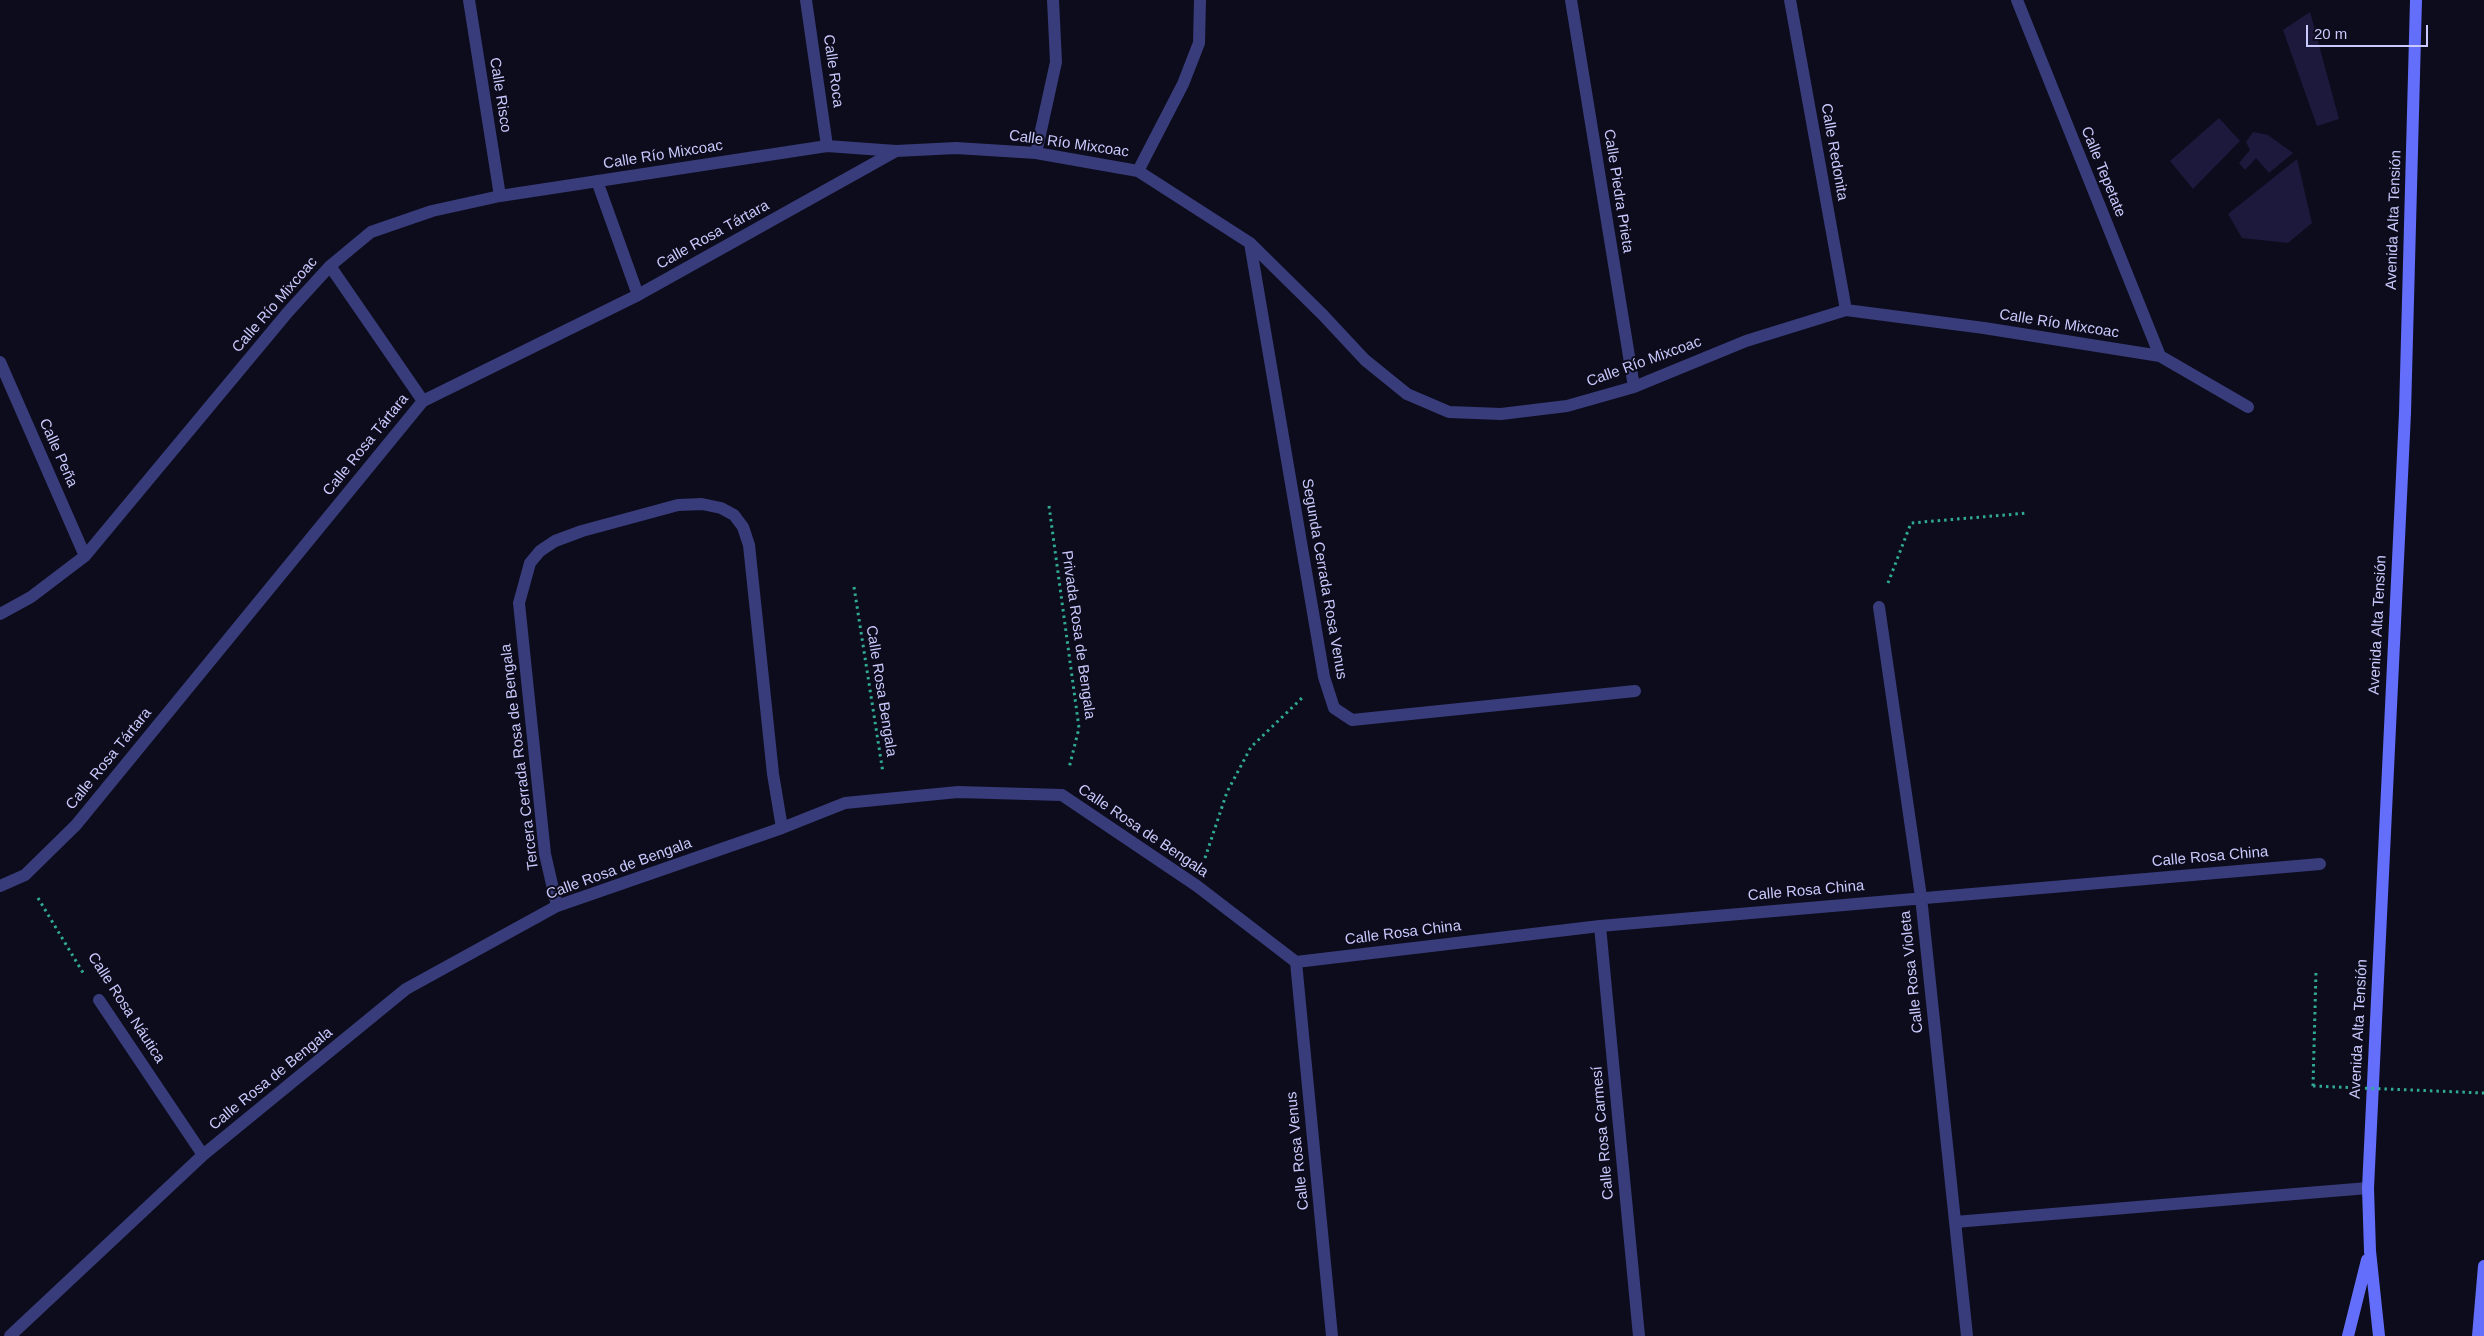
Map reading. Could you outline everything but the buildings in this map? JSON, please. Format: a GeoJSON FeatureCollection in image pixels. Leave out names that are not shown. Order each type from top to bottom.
{"type":"FeatureCollection","features":[{"type":"Feature","properties":{"kind":"main road","name":"Avenida Alta Tensión"},"geometry":{"type":"LineString","coordinates":[[2379,1336],[2370,1250],[2368,1188],[2405,412],[2416,0]]}},
{"type":"Feature","properties":{"kind":"main road","name":"Avenida Alta Tensión"},"geometry":{"type":"LineString","coordinates":[[2348,1336],[2370,1250]]}},
{"type":"Feature","properties":{"kind":"main road"},"geometry":{"type":"LineString","coordinates":[[2478,1336],[2484,1266]]}},
{"type":"Feature","properties":{"kind":"street","name":"Calle Risco"},"geometry":{"type":"LineString","coordinates":[[469,0],[500,196]]}},
{"type":"Feature","properties":{"kind":"street","name":"Calle Roca"},"geometry":{"type":"LineString","coordinates":[[806,0],[827,146]]}},
{"type":"Feature","properties":{"kind":"street"},"geometry":{"type":"LineString","coordinates":[[1036,153],[1056,62],[1053,0]]}},
{"type":"Feature","properties":{"kind":"street"},"geometry":{"type":"LineString","coordinates":[[1138,171],[1183,84],[1199,43],[1200,0]]}},
{"type":"Feature","properties":{"kind":"street","name":"Calle Piedra Prieta"},"geometry":{"type":"LineString","coordinates":[[1571,0],[1634,387]]}},
{"type":"Feature","properties":{"kind":"street","name":"Calle Redonita"},"geometry":{"type":"LineString","coordinates":[[1790,0],[1846,310]]}},
{"type":"Feature","properties":{"kind":"street","name":"Calle Tepetate"},"geometry":{"type":"LineString","coordinates":[[2017,0],[2160,356]]}},
{"type":"Feature","properties":{"kind":"street","name":"Calle Río Mixcoac"},"geometry":{"type":"LineString","coordinates":[[0,614],[31,597],[86,556],[288,312],[330,266],[371,232],[432,211],[500,196],[827,146],[896,151],[956,148],[1036,153],[1138,171],[1250,243],[1324,315],[1365,360],[1407,394],[1449,412],[1501,414],[1567,406],[1634,387],[1746,341],[1846,310],[1984,328],[2160,356],[2248,407]]}},
{"type":"Feature","properties":{"kind":"street","name":"Calle Rosa Tártara"},"geometry":{"type":"LineString","coordinates":[[0,886],[25,876],[76,825],[423,402],[638,295],[896,151]]}},
{"type":"Feature","properties":{"kind":"street"},"geometry":{"type":"LineString","coordinates":[[597,181],[638,295]]}},
{"type":"Feature","properties":{"kind":"street","name":"Segunda Cerrada Rosa Venus"},"geometry":{"type":"LineString","coordinates":[[1250,243],[1324,677],[1334,708],[1352,720],[1634,691]]}},
{"type":"Feature","properties":{"kind":"street"},"geometry":{"type":"LineString","coordinates":[[330,266],[423,402]]}},
{"type":"Feature","properties":{"kind":"street","name":"Calle Peña"},"geometry":{"type":"LineString","coordinates":[[0,362],[86,556]]}},
{"type":"Feature","properties":{"kind":"street","name":"Tercera Cerrada Rosa de Bengala"},"geometry":{"type":"LineString","coordinates":[[556,906],[545,854],[519,603],[530,563],[540,551],[555,541],[582,531],[678,505],[702,504],[721,508],[734,515],[743,527],[749,545],[773,774],[782,828]]}},
{"type":"Feature","properties":{"kind":"street","name":"Calle Rosa Violeta"},"geometry":{"type":"LineString","coordinates":[[1879,607],[1921,897],[1967,1336]]}},
{"type":"Feature","properties":{"kind":"street","name":"Calle Rosa de Bengala"},"geometry":{"type":"LineString","coordinates":[[10,1336],[204,1155],[406,989],[556,906],[846,804],[887,798],[958,792],[1062,795],[1196,886],[1296,962]]}},
{"type":"Feature","properties":{"kind":"street","name":"Calle Rosa China"},"geometry":{"type":"LineString","coordinates":[[1296,962],[1600,926],[2320,864]]}},
{"type":"Feature","properties":{"kind":"street","name":"Calle Rosa Carmesí"},"geometry":{"type":"LineString","coordinates":[[1600,926],[1639,1336]]}},
{"type":"Feature","properties":{"kind":"street","name":"Calle Rosa Venus"},"geometry":{"type":"LineString","coordinates":[[1296,962],[1332,1336]]}},
{"type":"Feature","properties":{"kind":"street","name":"Calle Rosa Náutica"},"geometry":{"type":"LineString","coordinates":[[99,1000],[204,1155]]}},
{"type":"Feature","properties":{"kind":"street"},"geometry":{"type":"LineString","coordinates":[[1955,1222],[2368,1188]]}},
{"type":"Feature","properties":{"kind":"path","name":"Privada Rosa de Bengala"},"geometry":{"type":"LineString","coordinates":[[1049,506],[1079,728],[1062,795]]}},
{"type":"Feature","properties":{"kind":"path"},"geometry":{"type":"LineString","coordinates":[[1879,607],[1911,523],[2028,513]]}},
{"type":"Feature","properties":{"kind":"path","name":"Calle Rosa Bengala"},"geometry":{"type":"LineString","coordinates":[[854,587],[887,798]]}},
{"type":"Feature","properties":{"kind":"path"},"geometry":{"type":"LineString","coordinates":[[1196,886],[1227,792],[1251,747],[1324,677]]}},
{"type":"Feature","properties":{"kind":"path","name":"Calle Rosa Náutica"},"geometry":{"type":"LineString","coordinates":[[25,876],[99,1000]]}},
{"type":"Feature","properties":{"kind":"path"},"geometry":{"type":"LineString","coordinates":[[2316,971],[2313,1086],[2484,1092]]}}]}
